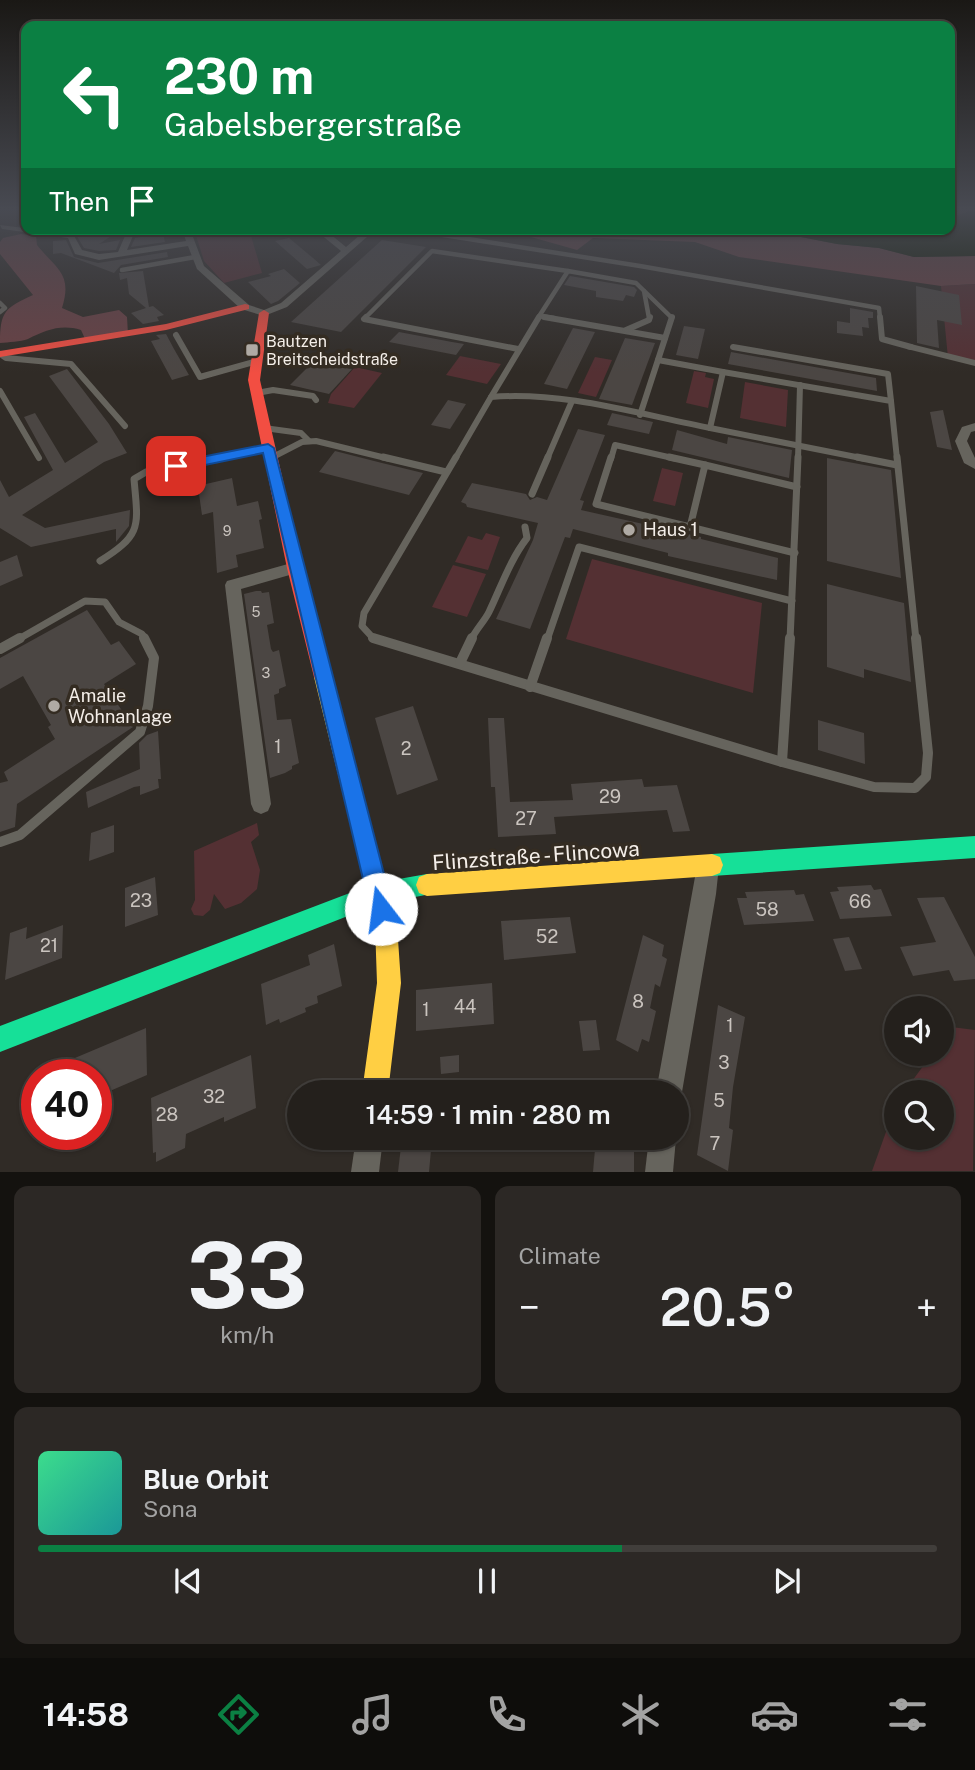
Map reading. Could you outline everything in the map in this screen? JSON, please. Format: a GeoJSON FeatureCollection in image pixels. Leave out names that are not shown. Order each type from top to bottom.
{"type":"FeatureCollection","features":[{"type":"Feature","properties":{"kind":"street"},"geometry":{"type":"LineString","coordinates":[[198,264],[218,286],[245,307],[264,313],[284,304],[331,264]]}},
{"type":"Feature","properties":{"kind":"street"},"geometry":{"type":"LineString","coordinates":[[0,354],[166,327],[245,307]]}},
{"type":"Feature","properties":{"kind":"street"},"geometry":{"type":"LineString","coordinates":[[264,313],[254,380],[295,568],[386,925],[389,983],[377,1080]]}},
{"type":"Feature","properties":{"kind":"street"},"geometry":{"type":"LineString","coordinates":[[911,347],[975,363]]}},
{"type":"Feature","properties":{"kind":"street"},"geometry":{"type":"LineString","coordinates":[[975,427],[966,430],[961,441],[969,460],[975,465]]}},
{"type":"Feature","properties":{"kind":"street"},"geometry":{"type":"LineString","coordinates":[[176,466],[269,453]]}},
{"type":"Feature","properties":{"kind":"street"},"geometry":{"type":"LineString","coordinates":[[261,804],[233,585],[295,568]]}},
{"type":"Feature","properties":{"kind":"street","name":"Flinzstraße - Flincowa"},"geometry":{"type":"LineString","coordinates":[[0,1039],[376,894],[422,885],[975,847]]}},
{"type":"Feature","properties":{"kind":"street"},"geometry":{"type":"LineString","coordinates":[[671,1080],[676,1043],[704,906],[708,866]]}},
{"type":"Feature","properties":{"kind":"street"},"geometry":{"type":"LineString","coordinates":[[365,1171],[368,1150]]}},
{"type":"Feature","properties":{"kind":"street"},"geometry":{"type":"LineString","coordinates":[[659,1171],[662,1150]]}},
{"type":"Feature","properties":{"kind":"lane"},"geometry":{"type":"LineString","coordinates":[[122,270],[157,264]]}},
{"type":"Feature","properties":{"kind":"lane"},"geometry":{"type":"LineString","coordinates":[[419,264],[364,319],[518,349]]}},
{"type":"Feature","properties":{"kind":"lane"},"geometry":{"type":"LineString","coordinates":[[518,264],[636,283],[671,317],[639,415]]}},
{"type":"Feature","properties":{"kind":"lane"},"geometry":{"type":"LineString","coordinates":[[625,264],[879,308],[882,339],[911,347]]}},
{"type":"Feature","properties":{"kind":"lane"},"geometry":{"type":"LineString","coordinates":[[568,271],[518,349],[364,613],[362,626],[373,638],[782,762],[874,787],[915,788],[926,778],[928,753],[888,374],[733,347]]}},
{"type":"Feature","properties":{"kind":"lane"},"geometry":{"type":"LineString","coordinates":[[622,331],[638,327],[649,320],[650,312],[644,301],[644,291]]}},
{"type":"Feature","properties":{"kind":"lane"},"geometry":{"type":"LineString","coordinates":[[0,303],[5,308],[0,312]]}},
{"type":"Feature","properties":{"kind":"lane"},"geometry":{"type":"LineString","coordinates":[[540,316],[664,338]]}},
{"type":"Feature","properties":{"kind":"lane"},"geometry":{"type":"LineString","coordinates":[[176,335],[200,377],[257,361]]}},
{"type":"Feature","properties":{"kind":"lane"},"geometry":{"type":"LineString","coordinates":[[0,354],[6,358],[71,364],[125,426]]}},
{"type":"Feature","properties":{"kind":"lane"},"geometry":{"type":"LineString","coordinates":[[657,360],[891,401]]}},
{"type":"Feature","properties":{"kind":"lane"},"geometry":{"type":"LineString","coordinates":[[710,429],[723,372]]}},
{"type":"Feature","properties":{"kind":"lane"},"geometry":{"type":"LineString","coordinates":[[782,762],[795,553],[800,385]]}},
{"type":"Feature","properties":{"kind":"lane"},"geometry":{"type":"LineString","coordinates":[[257,393],[278,390],[313,396],[316,400]]}},
{"type":"Feature","properties":{"kind":"lane"},"geometry":{"type":"LineString","coordinates":[[0,391],[38,458]]}},
{"type":"Feature","properties":{"kind":"lane"},"geometry":{"type":"LineString","coordinates":[[491,397],[539,395],[897,466]]}},
{"type":"Feature","properties":{"kind":"lane"},"geometry":{"type":"LineString","coordinates":[[532,495],[572,401]]}},
{"type":"Feature","properties":{"kind":"lane"},"geometry":{"type":"LineString","coordinates":[[264,428],[301,433],[309,441]]}},
{"type":"Feature","properties":{"kind":"lane"},"geometry":{"type":"LineString","coordinates":[[269,453],[309,441],[446,472]]}},
{"type":"Feature","properties":{"kind":"lane"},"geometry":{"type":"LineString","coordinates":[[795,553],[596,504],[615,445],[797,487]]}},
{"type":"Feature","properties":{"kind":"lane"},"geometry":{"type":"LineString","coordinates":[[690,527],[705,465]]}},
{"type":"Feature","properties":{"kind":"lane"},"geometry":{"type":"LineString","coordinates":[[100,561],[128,544],[135,533],[138,511],[134,479],[146,472],[176,466]]}},
{"type":"Feature","properties":{"kind":"lane"},"geometry":{"type":"LineString","coordinates":[[460,663],[477,627],[487,616],[516,552],[527,538],[526,527]]}},
{"type":"Feature","properties":{"kind":"lane"},"geometry":{"type":"LineString","coordinates":[[530,687],[579,547],[792,601]]}},
{"type":"Feature","properties":{"kind":"lane"},"geometry":{"type":"LineString","coordinates":[[0,649],[85,601],[105,602],[119,622],[142,634],[153,658],[148,706],[139,732],[87,780],[20,835],[0,842]]}},
{"type":"Feature","properties":{"kind":"shaded area"},"geometry":{"type":"Polygon","coordinates":[[[8,264],[54,264],[64,279],[65,296],[62,308],[83,317],[119,310],[127,317],[128,334],[86,341],[81,330],[60,328],[25,340],[0,343],[1,324],[6,312],[16,303],[33,295],[8,264]]]}},
{"type":"Feature","properties":{"kind":"shaded area"},"geometry":{"type":"Polygon","coordinates":[[[206,264],[259,264],[262,273],[224,283],[206,264]]]}},
{"type":"Feature","properties":{"kind":"shaded area"},"geometry":{"type":"Polygon","coordinates":[[[786,264],[975,264],[975,284],[941,286],[786,264]]]}},
{"type":"Feature","properties":{"kind":"shaded area"},"geometry":{"type":"Polygon","coordinates":[[[975,284],[975,363],[948,358],[941,286],[975,284]]]}},
{"type":"Feature","properties":{"kind":"shaded area"},"geometry":{"type":"Polygon","coordinates":[[[460,356],[501,364],[487,384],[446,375],[460,356]]]}},
{"type":"Feature","properties":{"kind":"shaded area"},"geometry":{"type":"Polygon","coordinates":[[[595,357],[612,360],[596,397],[578,393],[595,357]]]}},
{"type":"Feature","properties":{"kind":"shaded area"},"geometry":{"type":"Polygon","coordinates":[[[355,367],[382,373],[354,408],[328,403],[331,394],[355,367]]]}},
{"type":"Feature","properties":{"kind":"shaded area"},"geometry":{"type":"Polygon","coordinates":[[[694,371],[706,373],[705,377],[714,379],[708,408],[686,403],[694,371]]]}},
{"type":"Feature","properties":{"kind":"shaded area"},"geometry":{"type":"Polygon","coordinates":[[[745,382],[788,390],[786,427],[740,418],[745,382]]]}},
{"type":"Feature","properties":{"kind":"shaded area"},"geometry":{"type":"Polygon","coordinates":[[[662,468],[683,473],[675,506],[653,501],[662,468]]]}},
{"type":"Feature","properties":{"kind":"shaded area"},"geometry":{"type":"Polygon","coordinates":[[[486,533],[500,537],[488,570],[455,562],[468,536],[482,540],[486,533]]]}},
{"type":"Feature","properties":{"kind":"shaded area"},"geometry":{"type":"Polygon","coordinates":[[[592,559],[762,603],[753,693],[566,639],[592,559]]]}},
{"type":"Feature","properties":{"kind":"shaded area"},"geometry":{"type":"Polygon","coordinates":[[[453,565],[486,574],[467,617],[432,607],[453,565]]]}},
{"type":"Feature","properties":{"kind":"shaded area"},"geometry":{"type":"Polygon","coordinates":[[[257,823],[259,835],[251,842],[260,870],[257,889],[241,903],[225,909],[214,894],[210,910],[203,916],[194,915],[191,909],[195,900],[194,851],[257,823]]]}},
{"type":"Feature","properties":{"kind":"shaded area"},"geometry":{"type":"Polygon","coordinates":[[[954,1027],[975,1030],[973,1171],[872,1171],[884,1138],[884,1150],[954,1150],[954,1080],[913,1080],[923,1066],[954,1066],[954,1027]]]}},
{"type":"Feature","properties":{"kind":"building"},"geometry":{"type":"Polygon","coordinates":[[[89,264],[129,264],[121,265],[114,273],[89,264]]]}},
{"type":"Feature","properties":{"kind":"building"},"geometry":{"type":"Polygon","coordinates":[[[301,264],[321,265],[307,269],[301,264]]]}},
{"type":"Feature","properties":{"kind":"building"},"geometry":{"type":"Polygon","coordinates":[[[356,264],[409,264],[341,332],[291,322],[356,264]]]}},
{"type":"Feature","properties":{"kind":"building"},"geometry":{"type":"Polygon","coordinates":[[[284,269],[300,283],[271,304],[248,282],[271,276],[268,274],[284,269]]]}},
{"type":"Feature","properties":{"kind":"building"},"geometry":{"type":"Polygon","coordinates":[[[143,271],[149,307],[153,306],[164,315],[157,317],[159,321],[143,324],[131,313],[146,308],[129,294],[127,278],[120,280],[119,273],[143,271]]]}},
{"type":"Feature","properties":{"kind":"building"},"geometry":{"type":"Polygon","coordinates":[[[570,276],[634,287],[637,290],[634,297],[626,295],[623,301],[596,297],[596,291],[564,285],[570,276]]]}},
{"type":"Feature","properties":{"kind":"building"},"geometry":{"type":"Polygon","coordinates":[[[916,286],[959,295],[962,325],[937,320],[939,348],[917,343],[916,286]]]}},
{"type":"Feature","properties":{"kind":"building"},"geometry":{"type":"Polygon","coordinates":[[[850,308],[873,312],[873,318],[868,318],[869,328],[862,327],[863,336],[837,333],[837,321],[850,323],[850,308]]]}},
{"type":"Feature","properties":{"kind":"building"},"geometry":{"type":"Polygon","coordinates":[[[684,326],[705,329],[698,359],[676,355],[684,326]]]}},
{"type":"Feature","properties":{"kind":"building"},"geometry":{"type":"Polygon","coordinates":[[[573,328],[595,332],[567,389],[544,384],[573,328]]]}},
{"type":"Feature","properties":{"kind":"building"},"geometry":{"type":"Polygon","coordinates":[[[399,332],[464,344],[456,355],[389,342],[399,332]]]}},
{"type":"Feature","properties":{"kind":"building"},"geometry":{"type":"Polygon","coordinates":[[[166,334],[189,375],[172,380],[151,341],[160,339],[156,335],[166,334]]]}},
{"type":"Feature","properties":{"kind":"building"},"geometry":{"type":"Polygon","coordinates":[[[625,338],[655,343],[632,405],[599,399],[625,338]]]}},
{"type":"Feature","properties":{"kind":"building"},"geometry":{"type":"Polygon","coordinates":[[[731,352],[876,378],[877,391],[728,364],[731,352]]]}},
{"type":"Feature","properties":{"kind":"building"},"geometry":{"type":"Polygon","coordinates":[[[314,361],[352,369],[329,394],[290,385],[314,361]]]}},
{"type":"Feature","properties":{"kind":"building"},"geometry":{"type":"Polygon","coordinates":[[[67,369],[109,424],[127,453],[104,462],[22,515],[45,528],[130,510],[129,526],[116,542],[116,529],[31,547],[0,528],[0,480],[9,497],[53,470],[24,417],[35,413],[65,463],[98,442],[49,376],[67,369]]]}},
{"type":"Feature","properties":{"kind":"building"},"geometry":{"type":"Polygon","coordinates":[[[448,400],[466,404],[450,429],[431,425],[448,400]]]}},
{"type":"Feature","properties":{"kind":"building"},"geometry":{"type":"Polygon","coordinates":[[[943,410],[952,450],[937,447],[930,412],[943,410]]]}},
{"type":"Feature","properties":{"kind":"building"},"geometry":{"type":"Polygon","coordinates":[[[612,413],[653,422],[649,434],[607,425],[612,413]]]}},
{"type":"Feature","properties":{"kind":"building","name":"Haus 1"},"geometry":{"type":"Polygon","coordinates":[[[578,429],[605,435],[580,500],[584,501],[581,510],[701,537],[778,558],[777,580],[668,556],[668,553],[573,529],[570,538],[565,537],[530,629],[496,619],[533,540],[538,523],[467,507],[461,502],[472,483],[526,494],[530,500],[537,497],[547,500],[578,429]]]}},
{"type":"Feature","properties":{"kind":"building"},"geometry":{"type":"Polygon","coordinates":[[[677,430],[727,444],[728,437],[792,450],[789,478],[672,450],[677,430]]]}},
{"type":"Feature","properties":{"kind":"building"},"geometry":{"type":"Polygon","coordinates":[[[335,451],[423,473],[409,495],[319,472],[335,451]]]}},
{"type":"Feature","properties":{"kind":"building"},"geometry":{"type":"Polygon","coordinates":[[[827,458],[891,470],[901,578],[827,561],[827,458]]]}},
{"type":"Feature","properties":{"kind":"building"},"geometry":{"type":"Polygon","coordinates":[[[205,477],[206,484],[232,478],[237,506],[258,501],[262,519],[259,520],[264,548],[236,555],[238,567],[217,573],[213,512],[202,515],[199,494],[190,496],[187,481],[205,477]]]}},
{"type":"Feature","properties":{"kind":"building"},"geometry":{"type":"Polygon","coordinates":[[[17,555],[23,576],[0,586],[0,562],[17,555]]]}},
{"type":"Feature","properties":{"kind":"building"},"geometry":{"type":"Polygon","coordinates":[[[827,584],[904,603],[911,682],[864,669],[864,678],[827,667],[827,584]]]}},
{"type":"Feature","properties":{"kind":"building"},"geometry":{"type":"Polygon","coordinates":[[[269,592],[274,623],[267,625],[271,649],[273,652],[279,650],[286,686],[274,695],[277,720],[291,719],[299,763],[285,773],[270,778],[244,594],[269,592]]]}},
{"type":"Feature","properties":{"kind":"building","name":"Amalie Wohnanlage"},"geometry":{"type":"Polygon","coordinates":[[[87,610],[111,645],[119,641],[136,664],[104,684],[133,727],[17,804],[15,827],[0,832],[0,783],[8,781],[4,772],[55,739],[48,727],[51,725],[23,676],[0,689],[0,658],[87,610]]]}},
{"type":"Feature","properties":{"kind":"building"},"geometry":{"type":"Polygon","coordinates":[[[413,706],[438,780],[397,795],[375,718],[413,706]]]}},
{"type":"Feature","properties":{"kind":"building"},"geometry":{"type":"Polygon","coordinates":[[[488,718],[504,718],[510,802],[573,800],[571,784],[642,779],[644,787],[677,785],[690,831],[673,832],[667,810],[554,817],[556,834],[498,837],[495,787],[491,787],[488,718]]]}},
{"type":"Feature","properties":{"kind":"building"},"geometry":{"type":"Polygon","coordinates":[[[818,720],[864,733],[865,764],[818,750],[818,720]]]}},
{"type":"Feature","properties":{"kind":"building"},"geometry":{"type":"Polygon","coordinates":[[[158,731],[161,779],[158,779],[159,788],[140,795],[140,786],[134,787],[88,808],[86,792],[140,769],[139,743],[147,735],[158,731]]]}},
{"type":"Feature","properties":{"kind":"building"},"geometry":{"type":"Polygon","coordinates":[[[114,825],[114,852],[89,861],[91,833],[114,825]]]}},
{"type":"Feature","properties":{"kind":"building"},"geometry":{"type":"Polygon","coordinates":[[[155,877],[158,915],[125,927],[125,888],[155,877]]]}},
{"type":"Feature","properties":{"kind":"building"},"geometry":{"type":"Polygon","coordinates":[[[871,885],[874,890],[881,889],[892,916],[840,919],[830,892],[839,891],[837,887],[871,885]]]}},
{"type":"Feature","properties":{"kind":"building"},"geometry":{"type":"Polygon","coordinates":[[[794,890],[796,895],[804,894],[814,921],[744,925],[737,898],[747,898],[745,892],[794,890]]]}},
{"type":"Feature","properties":{"kind":"building"},"geometry":{"type":"Polygon","coordinates":[[[944,897],[975,957],[975,979],[954,981],[949,970],[913,976],[900,947],[936,942],[917,898],[944,897]]]}},
{"type":"Feature","properties":{"kind":"building"},"geometry":{"type":"Polygon","coordinates":[[[570,917],[576,953],[504,960],[501,921],[570,917]]]}},
{"type":"Feature","properties":{"kind":"building"},"geometry":{"type":"Polygon","coordinates":[[[63,925],[62,958],[5,980],[10,933],[27,927],[26,939],[63,925]]]}},
{"type":"Feature","properties":{"kind":"building"},"geometry":{"type":"Polygon","coordinates":[[[643,935],[664,945],[662,956],[667,959],[660,987],[655,984],[650,1008],[656,1011],[649,1042],[642,1039],[638,1052],[616,1040],[643,935]]]}},
{"type":"Feature","properties":{"kind":"building"},"geometry":{"type":"Polygon","coordinates":[[[849,937],[862,969],[845,971],[833,939],[849,937]]]}},
{"type":"Feature","properties":{"kind":"building"},"geometry":{"type":"Polygon","coordinates":[[[334,944],[342,986],[317,996],[318,1003],[305,1008],[306,1012],[280,1023],[279,1019],[266,1025],[261,984],[310,965],[308,955],[334,944]]]}},
{"type":"Feature","properties":{"kind":"building"},"geometry":{"type":"Polygon","coordinates":[[[492,983],[494,1024],[416,1031],[416,990],[492,983]]]}},
{"type":"Feature","properties":{"kind":"building"},"geometry":{"type":"Polygon","coordinates":[[[718,1005],[745,1017],[733,1087],[729,1128],[733,1130],[728,1171],[697,1155],[718,1005]]]}},
{"type":"Feature","properties":{"kind":"building"},"geometry":{"type":"Polygon","coordinates":[[[596,1020],[600,1050],[583,1051],[579,1021],[596,1020]]]}},
{"type":"Feature","properties":{"kind":"building"},"geometry":{"type":"Polygon","coordinates":[[[146,1028],[147,1075],[112,1090],[112,1059],[72,1059],[146,1028]]]}},
{"type":"Feature","properties":{"kind":"building"},"geometry":{"type":"Polygon","coordinates":[[[251,1055],[256,1108],[224,1122],[224,1117],[186,1134],[185,1148],[156,1162],[156,1152],[153,1153],[151,1098],[251,1055]]]}},
{"type":"Feature","properties":{"kind":"building"},"geometry":{"type":"Polygon","coordinates":[[[459,1055],[459,1072],[441,1074],[440,1057],[459,1055]]]}},
{"type":"Feature","properties":{"kind":"building"},"geometry":{"type":"Polygon","coordinates":[[[401,1150],[431,1150],[429,1172],[398,1172],[401,1150]]]}},
{"type":"Feature","properties":{"kind":"building"},"geometry":{"type":"Polygon","coordinates":[[[595,1150],[634,1150],[634,1172],[593,1172],[595,1150]]]}},
{"type":"Feature","properties":{"kind":"traffic: fast"},"geometry":{"type":"LineString","coordinates":[[712,865],[975,847]]}},
{"type":"Feature","properties":{"kind":"traffic: fast"},"geometry":{"type":"LineString","coordinates":[[0,1039],[376,894],[427,885]]}},
{"type":"Feature","properties":{"kind":"traffic: slow"},"geometry":{"type":"LineString","coordinates":[[323,677],[386,925],[389,983],[377,1080]]}},
{"type":"Feature","properties":{"kind":"traffic: slow"},"geometry":{"type":"LineString","coordinates":[[427,885],[712,865]]}},
{"type":"Feature","properties":{"kind":"traffic: jam"},"geometry":{"type":"LineString","coordinates":[[0,354],[166,327],[245,307]]}},
{"type":"Feature","properties":{"kind":"traffic: jam"},"geometry":{"type":"LineString","coordinates":[[264,313],[254,380],[295,568],[323,677]]}},
{"type":"Feature","properties":{"kind":"place","name":"Bautzen Breitscheidstraße"},"geometry":{"type":"Point","coordinates":[252,350]}},
{"type":"Feature","properties":{"kind":"place","name":"Haus 1"},"geometry":{"type":"Point","coordinates":[629,530]}},
{"type":"Feature","properties":{"kind":"place","name":"Amalie Wohnanlage"},"geometry":{"type":"Point","coordinates":[54,706]}},
{"type":"Feature","properties":{"kind":"route"},"geometry":{"type":"LineString","coordinates":[[176,466],[268,448],[295,568],[381,909]]}}]}
